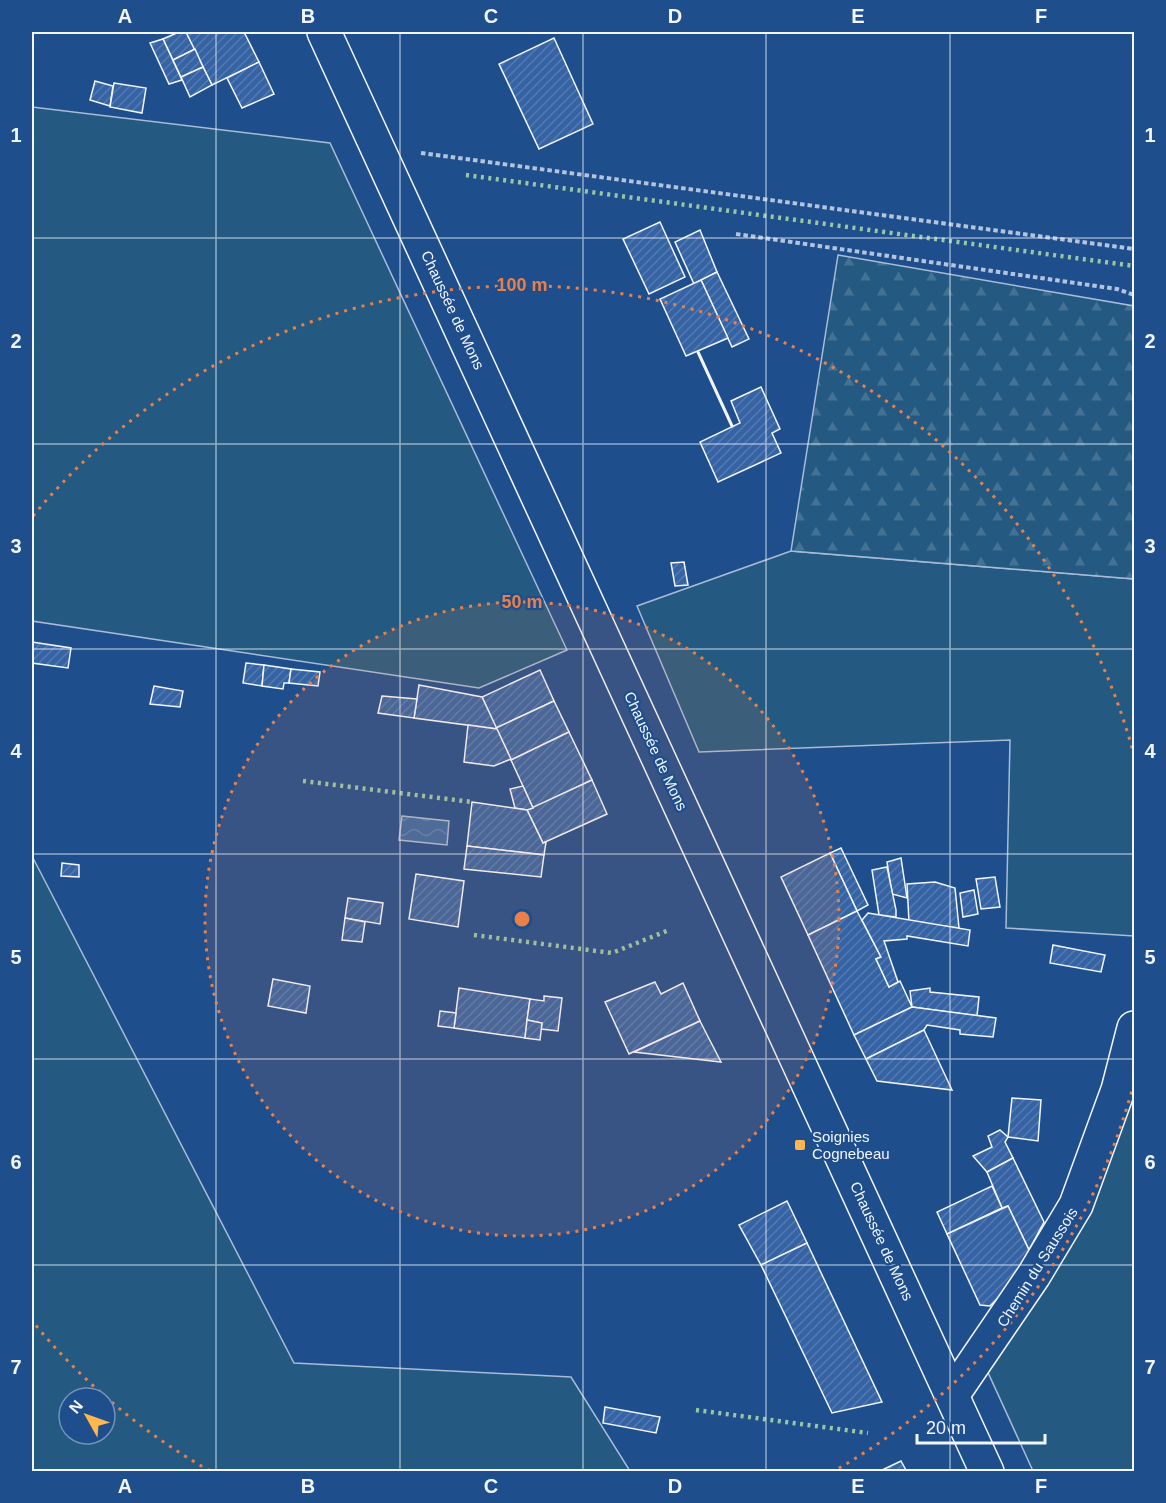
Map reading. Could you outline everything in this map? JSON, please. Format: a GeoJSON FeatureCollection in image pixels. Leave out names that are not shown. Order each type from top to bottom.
{"type":"FeatureCollection","features":[{"type":"Feature","properties":{"kind":"main road","name":"Chaussée de Mons"},"geometry":{"type":"LineString","coordinates":[[324,32],[987,1472]]}},
{"type":"Feature","properties":{"kind":"main road","name":"Chemin du Saussois"},"geometry":{"type":"LineString","coordinates":[[953,1394],[1023,1291],[1076,1205],[1118,1090],[1134,1028]]}},
{"type":"Feature","properties":{"kind":"path"},"geometry":{"type":"LineString","coordinates":[[379,149],[476,159],[1134,249]]}},
{"type":"Feature","properties":{"kind":"path"},"geometry":{"type":"LineString","coordinates":[[736,234],[1117,289],[1134,295]]}},
{"type":"Feature","properties":{"kind":"green space"},"geometry":{"type":"Polygon","coordinates":[[[32,107],[330,143],[567,650],[479,688],[32,621],[32,107]]]}},
{"type":"Feature","properties":{"kind":"green space"},"geometry":{"type":"Polygon","coordinates":[[[838,255],[1134,306],[1134,579],[791,551],[838,255]]]}},
{"type":"Feature","properties":{"kind":"green space"},"geometry":{"type":"Polygon","coordinates":[[[791,551],[1134,579],[1134,936],[1006,928],[1010,740],[699,752],[637,606],[791,551]]]}},
{"type":"Feature","properties":{"kind":"green space"},"geometry":{"type":"Polygon","coordinates":[[[32,856],[294,1363],[571,1377],[630,1471],[32,1471],[32,856]]]}},
{"type":"Feature","properties":{"kind":"green space"},"geometry":{"type":"Polygon","coordinates":[[[1134,1028],[1134,1471],[1033,1471],[980,1355],[1034,1275],[1134,1028]]]}},
{"type":"Feature","properties":{"kind":"water"},"geometry":{"type":"Polygon","coordinates":[[[402,816],[449,821],[447,845],[399,840],[402,816]]]}},
{"type":"Feature","properties":{"kind":"building"},"geometry":{"type":"Polygon","coordinates":[[[179,32],[186,32],[195,49],[173,60],[163,39],[179,32]]]}},
{"type":"Feature","properties":{"kind":"building"},"geometry":{"type":"Polygon","coordinates":[[[186,32],[244,32],[259,62],[212,85],[186,32]]]}},
{"type":"Feature","properties":{"kind":"building"},"geometry":{"type":"Polygon","coordinates":[[[554,38],[593,124],[539,149],[499,64],[554,38]]]}},
{"type":"Feature","properties":{"kind":"building"},"geometry":{"type":"Polygon","coordinates":[[[163,39],[182,80],[169,84],[150,43],[163,39]]]}},
{"type":"Feature","properties":{"kind":"building"},"geometry":{"type":"Polygon","coordinates":[[[195,49],[203,67],[181,77],[173,60],[195,49]]]}},
{"type":"Feature","properties":{"kind":"building"},"geometry":{"type":"Polygon","coordinates":[[[259,62],[274,94],[242,108],[227,78],[259,62]]]}},
{"type":"Feature","properties":{"kind":"building"},"geometry":{"type":"Polygon","coordinates":[[[203,67],[212,85],[190,97],[181,77],[203,67]]]}},
{"type":"Feature","properties":{"kind":"building"},"geometry":{"type":"Polygon","coordinates":[[[95,81],[113,86],[110,106],[90,100],[95,81]]]}},
{"type":"Feature","properties":{"kind":"building"},"geometry":{"type":"Polygon","coordinates":[[[114,83],[146,88],[142,113],[110,107],[114,83]]]}},
{"type":"Feature","properties":{"kind":"building"},"geometry":{"type":"Polygon","coordinates":[[[660,222],[685,277],[649,294],[623,239],[660,222]]]}},
{"type":"Feature","properties":{"kind":"building"},"geometry":{"type":"Polygon","coordinates":[[[700,230],[717,272],[694,284],[675,242],[700,230]]]}},
{"type":"Feature","properties":{"kind":"building"},"geometry":{"type":"Polygon","coordinates":[[[717,272],[749,339],[732,347],[701,280],[717,272]]]}},
{"type":"Feature","properties":{"kind":"building"},"geometry":{"type":"Polygon","coordinates":[[[701,280],[728,338],[686,356],[660,299],[701,280]]]}},
{"type":"Feature","properties":{"kind":"building"},"geometry":{"type":"Polygon","coordinates":[[[761,387],[780,429],[772,433],[781,453],[718,482],[700,442],[740,423],[731,401],[761,387]]]}},
{"type":"Feature","properties":{"kind":"building"},"geometry":{"type":"Polygon","coordinates":[[[684,562],[688,585],[675,586],[671,563],[684,562]]]}},
{"type":"Feature","properties":{"kind":"building"},"geometry":{"type":"Polygon","coordinates":[[[32,642],[71,648],[68,668],[32,663],[32,642]]]}},
{"type":"Feature","properties":{"kind":"building"},"geometry":{"type":"Polygon","coordinates":[[[246,663],[264,665],[262,686],[243,683],[246,663]]]}},
{"type":"Feature","properties":{"kind":"building"},"geometry":{"type":"Polygon","coordinates":[[[264,665],[291,669],[289,683],[284,683],[283,689],[262,686],[264,665]]]}},
{"type":"Feature","properties":{"kind":"building"},"geometry":{"type":"Polygon","coordinates":[[[291,669],[320,672],[318,686],[289,683],[291,669]]]}},
{"type":"Feature","properties":{"kind":"building"},"geometry":{"type":"Polygon","coordinates":[[[540,670],[554,701],[496,728],[482,697],[540,670]]]}},
{"type":"Feature","properties":{"kind":"building"},"geometry":{"type":"Polygon","coordinates":[[[419,685],[482,697],[497,729],[414,718],[419,685]]]}},
{"type":"Feature","properties":{"kind":"building"},"geometry":{"type":"Polygon","coordinates":[[[154,686],[183,691],[180,707],[150,704],[154,686]]]}},
{"type":"Feature","properties":{"kind":"building"},"geometry":{"type":"Polygon","coordinates":[[[382,696],[417,699],[414,718],[378,713],[382,696]]]}},
{"type":"Feature","properties":{"kind":"building"},"geometry":{"type":"Polygon","coordinates":[[[554,701],[569,732],[511,760],[496,728],[554,701]]]}},
{"type":"Feature","properties":{"kind":"building"},"geometry":{"type":"Polygon","coordinates":[[[468,725],[497,729],[511,759],[494,766],[464,762],[468,725]]]}},
{"type":"Feature","properties":{"kind":"building"},"geometry":{"type":"Polygon","coordinates":[[[569,732],[592,780],[533,808],[511,760],[569,732]]]}},
{"type":"Feature","properties":{"kind":"building"},"geometry":{"type":"Polygon","coordinates":[[[592,780],[607,814],[543,843],[527,810],[592,780]]]}},
{"type":"Feature","properties":{"kind":"building"},"geometry":{"type":"Polygon","coordinates":[[[523,786],[533,808],[527,810],[515,808],[510,789],[523,786]]]}},
{"type":"Feature","properties":{"kind":"building"},"geometry":{"type":"Polygon","coordinates":[[[472,802],[527,810],[543,843],[546,842],[544,855],[467,846],[472,802]]]}},
{"type":"Feature","properties":{"kind":"building"},"geometry":{"type":"Polygon","coordinates":[[[467,846],[544,855],[541,877],[464,869],[467,846]]]}},
{"type":"Feature","properties":{"kind":"building"},"geometry":{"type":"Polygon","coordinates":[[[841,848],[868,905],[857,911],[830,853],[841,848]]]}},
{"type":"Feature","properties":{"kind":"building"},"geometry":{"type":"Polygon","coordinates":[[[830,853],[857,911],[808,935],[781,877],[830,853]]]}},
{"type":"Feature","properties":{"kind":"building"},"geometry":{"type":"Polygon","coordinates":[[[901,858],[907,898],[892,894],[887,862],[901,858]]]}},
{"type":"Feature","properties":{"kind":"building"},"geometry":{"type":"Polygon","coordinates":[[[62,863],[79,865],[79,877],[61,876],[62,863]]]}},
{"type":"Feature","properties":{"kind":"building"},"geometry":{"type":"Polygon","coordinates":[[[887,867],[896,917],[879,915],[872,870],[887,867]]]}},
{"type":"Feature","properties":{"kind":"building"},"geometry":{"type":"Polygon","coordinates":[[[416,874],[464,881],[458,927],[409,919],[416,874]]]}},
{"type":"Feature","properties":{"kind":"building"},"geometry":{"type":"Polygon","coordinates":[[[995,877],[1000,907],[981,909],[976,879],[995,877]]]}},
{"type":"Feature","properties":{"kind":"building"},"geometry":{"type":"Polygon","coordinates":[[[935,882],[955,888],[959,928],[909,922],[907,884],[935,882]]]}},
{"type":"Feature","properties":{"kind":"building"},"geometry":{"type":"Polygon","coordinates":[[[974,890],[978,914],[963,917],[960,893],[974,890]]]}},
{"type":"Feature","properties":{"kind":"building"},"geometry":{"type":"Polygon","coordinates":[[[348,898],[383,903],[380,924],[345,918],[348,898]]]}},
{"type":"Feature","properties":{"kind":"building"},"geometry":{"type":"Polygon","coordinates":[[[857,911],[881,957],[876,959],[889,987],[900,981],[912,1007],[854,1035],[808,935],[857,911]]]}},
{"type":"Feature","properties":{"kind":"building"},"geometry":{"type":"Polygon","coordinates":[[[868,913],[970,930],[968,946],[907,936],[907,939],[884,941],[898,982],[889,987],[876,959],[881,957],[862,920],[868,913]]]}},
{"type":"Feature","properties":{"kind":"building"},"geometry":{"type":"Polygon","coordinates":[[[345,918],[365,922],[362,942],[342,940],[345,918]]]}},
{"type":"Feature","properties":{"kind":"building"},"geometry":{"type":"Polygon","coordinates":[[[1053,945],[1105,955],[1101,972],[1050,963],[1053,945]]]}},
{"type":"Feature","properties":{"kind":"building"},"geometry":{"type":"Polygon","coordinates":[[[273,979],[310,986],[306,1013],[268,1006],[273,979]]]}},
{"type":"Feature","properties":{"kind":"building"},"geometry":{"type":"Polygon","coordinates":[[[655,982],[661,994],[683,983],[700,1021],[629,1054],[605,1002],[655,982]]]}},
{"type":"Feature","properties":{"kind":"building"},"geometry":{"type":"Polygon","coordinates":[[[459,988],[530,999],[525,1038],[454,1028],[459,988]]]}},
{"type":"Feature","properties":{"kind":"building"},"geometry":{"type":"Polygon","coordinates":[[[930,988],[930,992],[979,997],[977,1016],[912,1007],[910,991],[930,988]]]}},
{"type":"Feature","properties":{"kind":"building"},"geometry":{"type":"Polygon","coordinates":[[[544,996],[562,998],[558,1031],[541,1029],[542,1023],[527,1020],[530,999],[544,1001],[544,996]]]}},
{"type":"Feature","properties":{"kind":"building"},"geometry":{"type":"Polygon","coordinates":[[[912,1007],[996,1018],[993,1037],[960,1034],[960,1030],[927,1025],[924,1030],[866,1059],[854,1035],[912,1007]]]}},
{"type":"Feature","properties":{"kind":"building"},"geometry":{"type":"Polygon","coordinates":[[[440,1011],[456,1013],[454,1028],[438,1026],[440,1011]]]}},
{"type":"Feature","properties":{"kind":"building"},"geometry":{"type":"Polygon","coordinates":[[[527,1020],[542,1023],[540,1040],[525,1038],[527,1020]]]}},
{"type":"Feature","properties":{"kind":"building"},"geometry":{"type":"Polygon","coordinates":[[[700,1021],[721,1062],[634,1052],[700,1021]]]}},
{"type":"Feature","properties":{"kind":"building"},"geometry":{"type":"Polygon","coordinates":[[[924,1030],[952,1090],[877,1081],[866,1059],[924,1030]]]}},
{"type":"Feature","properties":{"kind":"building"},"geometry":{"type":"Polygon","coordinates":[[[1012,1098],[1041,1100],[1038,1141],[1008,1137],[1012,1098]]]}},
{"type":"Feature","properties":{"kind":"building"},"geometry":{"type":"Polygon","coordinates":[[[1000,1130],[1008,1137],[1005,1142],[1013,1158],[987,1172],[973,1156],[992,1147],[988,1136],[1000,1130]]]}},
{"type":"Feature","properties":{"kind":"building"},"geometry":{"type":"Polygon","coordinates":[[[1013,1158],[1044,1222],[1029,1250],[1008,1206],[1002,1208],[987,1172],[1013,1158]]]}},
{"type":"Feature","properties":{"kind":"building"},"geometry":{"type":"Polygon","coordinates":[[[992,1186],[1002,1208],[947,1234],[937,1212],[992,1186]]]}},
{"type":"Feature","properties":{"kind":"building"},"geometry":{"type":"Polygon","coordinates":[[[787,1201],[807,1243],[761,1265],[739,1225],[787,1201]]]}},
{"type":"Feature","properties":{"kind":"building"},"geometry":{"type":"Polygon","coordinates":[[[1008,1206],[1029,1250],[1012,1284],[990,1306],[980,1305],[947,1234],[1008,1206]]]}},
{"type":"Feature","properties":{"kind":"building"},"geometry":{"type":"Polygon","coordinates":[[[807,1243],[882,1402],[832,1413],[761,1265],[807,1243]]]}},
{"type":"Feature","properties":{"kind":"building"},"geometry":{"type":"Polygon","coordinates":[[[605,1407],[660,1417],[656,1433],[603,1423],[605,1407]]]}},
{"type":"Feature","properties":{"kind":"building"},"geometry":{"type":"Polygon","coordinates":[[[901,1461],[907,1472],[878,1472],[901,1461]]]}},
{"type":"Feature","properties":{"kind":"hedge"},"geometry":{"type":"LineString","coordinates":[[466,175],[1134,266]]}},
{"type":"Feature","properties":{"kind":"hedge"},"geometry":{"type":"LineString","coordinates":[[303,781],[472,802]]}},
{"type":"Feature","properties":{"kind":"hedge"},"geometry":{"type":"LineString","coordinates":[[474,935],[612,953],[669,930]]}},
{"type":"Feature","properties":{"kind":"hedge"},"geometry":{"type":"LineString","coordinates":[[696,1410],[868,1433]]}},
{"type":"Feature","properties":{"kind":"wall"},"geometry":{"type":"LineString","coordinates":[[698,352],[732,426]]}},
{"type":"Feature","properties":{"kind":"place","name":"Soignies Cognebeau"},"geometry":{"type":"Point","coordinates":[800,1145]}}]}
